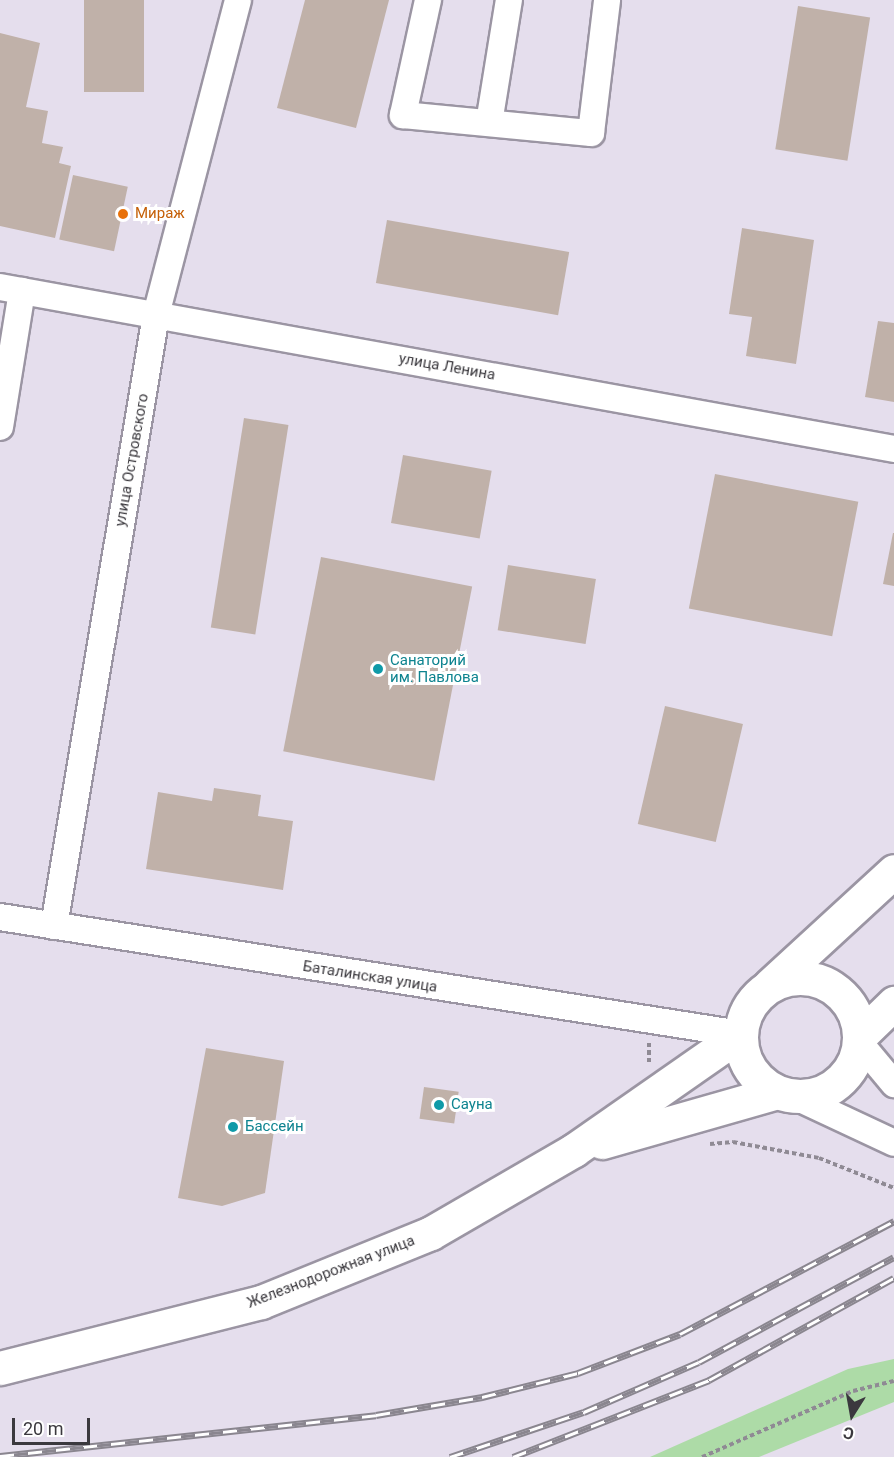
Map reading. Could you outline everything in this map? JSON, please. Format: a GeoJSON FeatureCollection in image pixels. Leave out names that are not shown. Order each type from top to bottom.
{"type":"FeatureCollection","features":[{"type":"Feature","properties":{"kind":"main road"},"geometry":{"type":"LineString","coordinates":[[894,871],[770,985],[744,1015],[740,1034],[749,1069],[786,1094],[833,1087],[847,1073],[859,1040],[894,1003]]}},
{"type":"Feature","properties":{"kind":"main road"},"geometry":{"type":"LineString","coordinates":[[770,985],[804,978],[837,991],[849,1004],[859,1040]]}},
{"type":"Feature","properties":{"kind":"main road","name":"Железнодорожная улица"},"geometry":{"type":"LineString","coordinates":[[0,1368],[261,1302],[431,1233],[574,1150],[740,1034]]}},
{"type":"Feature","properties":{"kind":"main road","name":"Железнодорожная улица"},"geometry":{"type":"LineString","coordinates":[[574,1150],[669,1123],[786,1094]]}},
{"type":"Feature","properties":{"kind":"street","name":"улица Островского"},"geometry":{"type":"LineString","coordinates":[[54,926],[156,315],[238,0]]}},
{"type":"Feature","properties":{"kind":"street"},"geometry":{"type":"LineString","coordinates":[[428,0],[403,115],[591,133],[607,0]]}},
{"type":"Feature","properties":{"kind":"street"},"geometry":{"type":"LineString","coordinates":[[489,123],[509,0]]}},
{"type":"Feature","properties":{"kind":"street","name":"улица Ленина"},"geometry":{"type":"LineString","coordinates":[[11,289],[894,449]]}},
{"type":"Feature","properties":{"kind":"street"},"geometry":{"type":"LineString","coordinates":[[0,427],[11,289]]}},
{"type":"Feature","properties":{"kind":"street","name":"Баталинская улица"},"geometry":{"type":"LineString","coordinates":[[0,917],[740,1034]]}},
{"type":"Feature","properties":{"kind":"street"},"geometry":{"type":"LineString","coordinates":[[859,1040],[894,1084]]}},
{"type":"Feature","properties":{"kind":"street"},"geometry":{"type":"LineString","coordinates":[[786,1094],[894,1143]]}},
{"type":"Feature","properties":{"kind":"path"},"geometry":{"type":"LineString","coordinates":[[669,1123],[688,1146],[733,1142],[819,1158],[894,1188]]}},
{"type":"Feature","properties":{"kind":"path"},"geometry":{"type":"LineString","coordinates":[[702,1457],[853,1391],[894,1381]]}},
{"type":"Feature","properties":{"kind":"green space"},"geometry":{"type":"Polygon","coordinates":[[[894,1359],[894,1402],[759,1457],[650,1457],[848,1369],[894,1359]]]}},
{"type":"Feature","properties":{"kind":"building"},"geometry":{"type":"Polygon","coordinates":[[[84,0],[144,0],[144,92],[84,92],[84,0]]]}},
{"type":"Feature","properties":{"kind":"building"},"geometry":{"type":"Polygon","coordinates":[[[305,0],[389,0],[356,128],[277,108],[305,0]]]}},
{"type":"Feature","properties":{"kind":"building"},"geometry":{"type":"Polygon","coordinates":[[[798,6],[870,17],[847,161],[775,149],[798,6]]]}},
{"type":"Feature","properties":{"kind":"building"},"geometry":{"type":"Polygon","coordinates":[[[0,33],[40,43],[26,107],[48,111],[42,143],[63,147],[59,163],[71,166],[55,238],[0,226],[0,33]]]}},
{"type":"Feature","properties":{"kind":"building"},"geometry":{"type":"Polygon","coordinates":[[[73,175],[128,187],[114,251],[59,240],[73,175]]]}},
{"type":"Feature","properties":{"kind":"building"},"geometry":{"type":"Polygon","coordinates":[[[387,220],[569,252],[558,315],[376,283],[387,220]]]}},
{"type":"Feature","properties":{"kind":"building"},"geometry":{"type":"Polygon","coordinates":[[[742,228],[814,240],[796,364],[746,356],[752,317],[729,314],[742,228]]]}},
{"type":"Feature","properties":{"kind":"building"},"geometry":{"type":"Polygon","coordinates":[[[878,321],[894,323],[894,402],[865,397],[878,321]]]}},
{"type":"Feature","properties":{"kind":"building"},"geometry":{"type":"Polygon","coordinates":[[[244,418],[288,425],[255,634],[211,627],[244,418]]]}},
{"type":"Feature","properties":{"kind":"building"},"geometry":{"type":"Polygon","coordinates":[[[403,455],[492,471],[480,539],[391,523],[403,455]]]}},
{"type":"Feature","properties":{"kind":"building"},"geometry":{"type":"Polygon","coordinates":[[[715,474],[858,502],[832,636],[689,608],[715,474]]]}},
{"type":"Feature","properties":{"kind":"building"},"geometry":{"type":"Polygon","coordinates":[[[894,533],[894,586],[883,584],[894,533]]]}},
{"type":"Feature","properties":{"kind":"building","name":"Санаторий им. Павлова"},"geometry":{"type":"Polygon","coordinates":[[[321,557],[472,586],[434,781],[283,751],[321,557]]]}},
{"type":"Feature","properties":{"kind":"building"},"geometry":{"type":"Polygon","coordinates":[[[508,565],[596,579],[586,644],[498,630],[508,565]]]}},
{"type":"Feature","properties":{"kind":"building"},"geometry":{"type":"Polygon","coordinates":[[[665,706],[743,724],[716,842],[638,824],[665,706]]]}},
{"type":"Feature","properties":{"kind":"building"},"geometry":{"type":"Polygon","coordinates":[[[214,788],[261,795],[258,816],[293,821],[283,890],[146,869],[158,792],[212,801],[214,788]]]}},
{"type":"Feature","properties":{"kind":"building","name":"Бассейн"},"geometry":{"type":"Polygon","coordinates":[[[206,1048],[284,1061],[265,1193],[222,1206],[178,1198],[206,1048]]]}},
{"type":"Feature","properties":{"kind":"building","name":"Сауна"},"geometry":{"type":"Polygon","coordinates":[[[424,1087],[459,1092],[454,1124],[420,1119],[424,1087]]]}},
{"type":"Feature","properties":{"kind":"railway"},"geometry":{"type":"LineString","coordinates":[[0,1456],[376,1415],[482,1397],[578,1373],[680,1334],[894,1221]]}},
{"type":"Feature","properties":{"kind":"railway"},"geometry":{"type":"LineString","coordinates":[[450,1457],[584,1412],[699,1362],[894,1257]]}},
{"type":"Feature","properties":{"kind":"railway"},"geometry":{"type":"LineString","coordinates":[[513,1457],[709,1380],[894,1278]]}},
{"type":"Feature","properties":{"kind":"place","name":"Мираж"},"geometry":{"type":"Point","coordinates":[123,214]}},
{"type":"Feature","properties":{"kind":"place","name":"Санаторий им. Павлова"},"geometry":{"type":"Point","coordinates":[378,669]}},
{"type":"Feature","properties":{"kind":"place","name":"Сауна"},"geometry":{"type":"Point","coordinates":[439,1105]}},
{"type":"Feature","properties":{"kind":"place","name":"Бассейн"},"geometry":{"type":"Point","coordinates":[233,1127]}}]}
